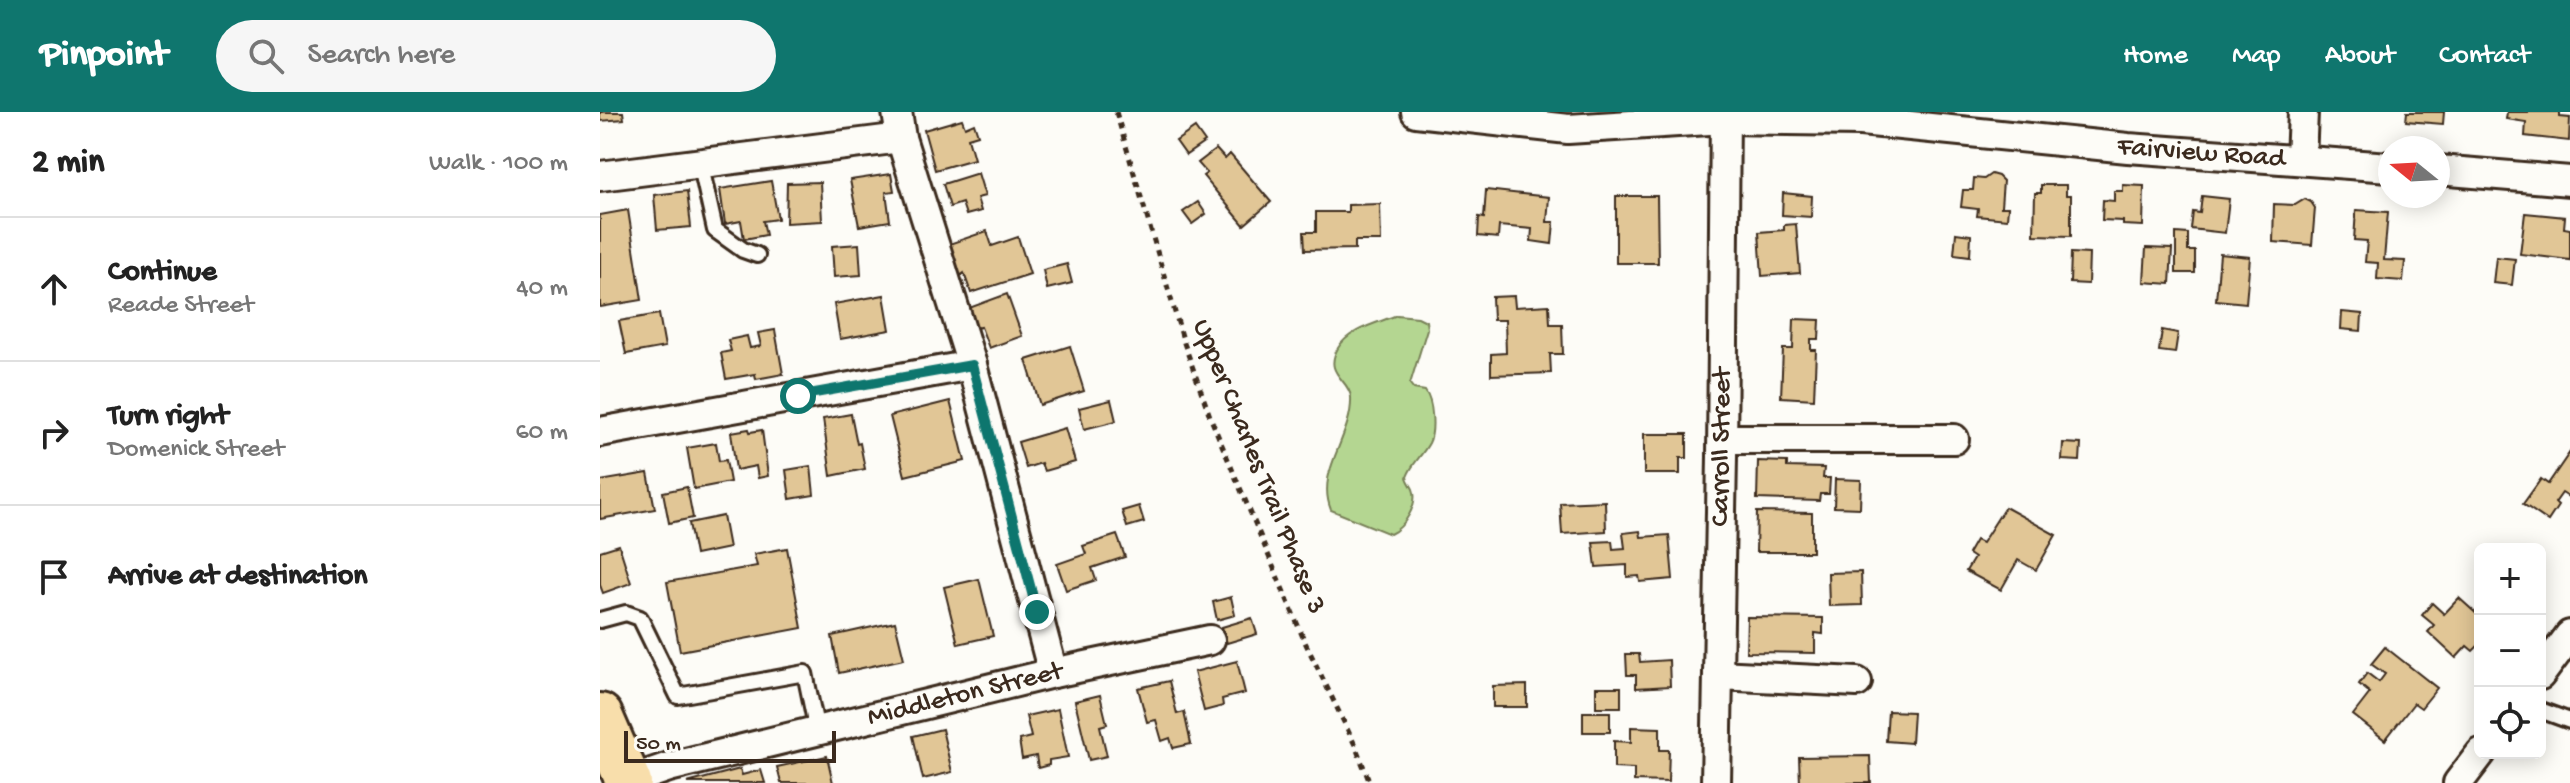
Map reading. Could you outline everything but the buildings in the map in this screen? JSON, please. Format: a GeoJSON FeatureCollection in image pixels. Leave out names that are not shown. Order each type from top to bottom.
{"type":"FeatureCollection","features":[{"type":"Feature","properties":{"kind":"main road"},"geometry":{"type":"LineString","coordinates":[[600,716],[628,782]]}},
{"type":"Feature","properties":{"kind":"street","name":"Fairview Road"},"geometry":{"type":"LineString","coordinates":[[1416,112],[1568,129],[1725,116],[1861,121],[2128,148],[2378,166]]}},
{"type":"Feature","properties":{"kind":"street"},"geometry":{"type":"LineString","coordinates":[[2301,160],[2303,112]]}},
{"type":"Feature","properties":{"kind":"street","name":"Carroll Street"},"geometry":{"type":"LineString","coordinates":[[1716,783],[1725,116]]}},
{"type":"Feature","properties":{"kind":"street"},"geometry":{"type":"LineString","coordinates":[[600,176],[700,162],[899,125],[972,365],[1053,673]]}},
{"type":"Feature","properties":{"kind":"street"},"geometry":{"type":"LineString","coordinates":[[2450,171],[2570,181]]}},
{"type":"Feature","properties":{"kind":"street"},"geometry":{"type":"LineString","coordinates":[[600,432],[972,365]]}},
{"type":"Feature","properties":{"kind":"street"},"geometry":{"type":"LineString","coordinates":[[1723,439],[1954,439]]}},
{"type":"Feature","properties":{"kind":"street"},"geometry":{"type":"LineString","coordinates":[[2546,667],[2570,635]]}},
{"type":"Feature","properties":{"kind":"street","name":"Middleton Street"},"geometry":{"type":"LineString","coordinates":[[628,782],[669,767],[1053,673],[1210,640]]}},
{"type":"Feature","properties":{"kind":"street"},"geometry":{"type":"LineString","coordinates":[[1718,675],[1857,682]]}},
{"type":"Feature","properties":{"kind":"street"},"geometry":{"type":"LineString","coordinates":[[2458,783],[2476,759]]}},
{"type":"Feature","properties":{"kind":"lane"},"geometry":{"type":"LineString","coordinates":[[700,162],[715,230],[743,250],[757,255]]}},
{"type":"Feature","properties":{"kind":"lane"},"geometry":{"type":"LineString","coordinates":[[600,620],[626,613],[640,618],[678,696],[805,673],[817,731]]}},
{"type":"Feature","properties":{"kind":"lane"},"geometry":{"type":"LineString","coordinates":[[2546,712],[2570,721]]}},
{"type":"Feature","properties":{"kind":"path","name":"Upper Charles Trail Phase 3"},"geometry":{"type":"LineString","coordinates":[[1116,112],[1184,343],[1211,419],[1301,632],[1370,783]]}},
{"type":"Feature","properties":{"kind":"green space"},"geometry":{"type":"Polygon","coordinates":[[[1397,315],[1426,321],[1427,329],[1410,384],[1414,389],[1425,391],[1428,396],[1432,424],[1429,443],[1407,477],[1414,495],[1412,508],[1400,527],[1390,534],[1331,510],[1327,496],[1331,468],[1350,412],[1351,397],[1335,370],[1334,357],[1349,336],[1397,315]]]}},
{"type":"Feature","properties":{"kind":"route"},"geometry":{"type":"LineString","coordinates":[[798,396],[972,365],[1037,612]]}}]}
